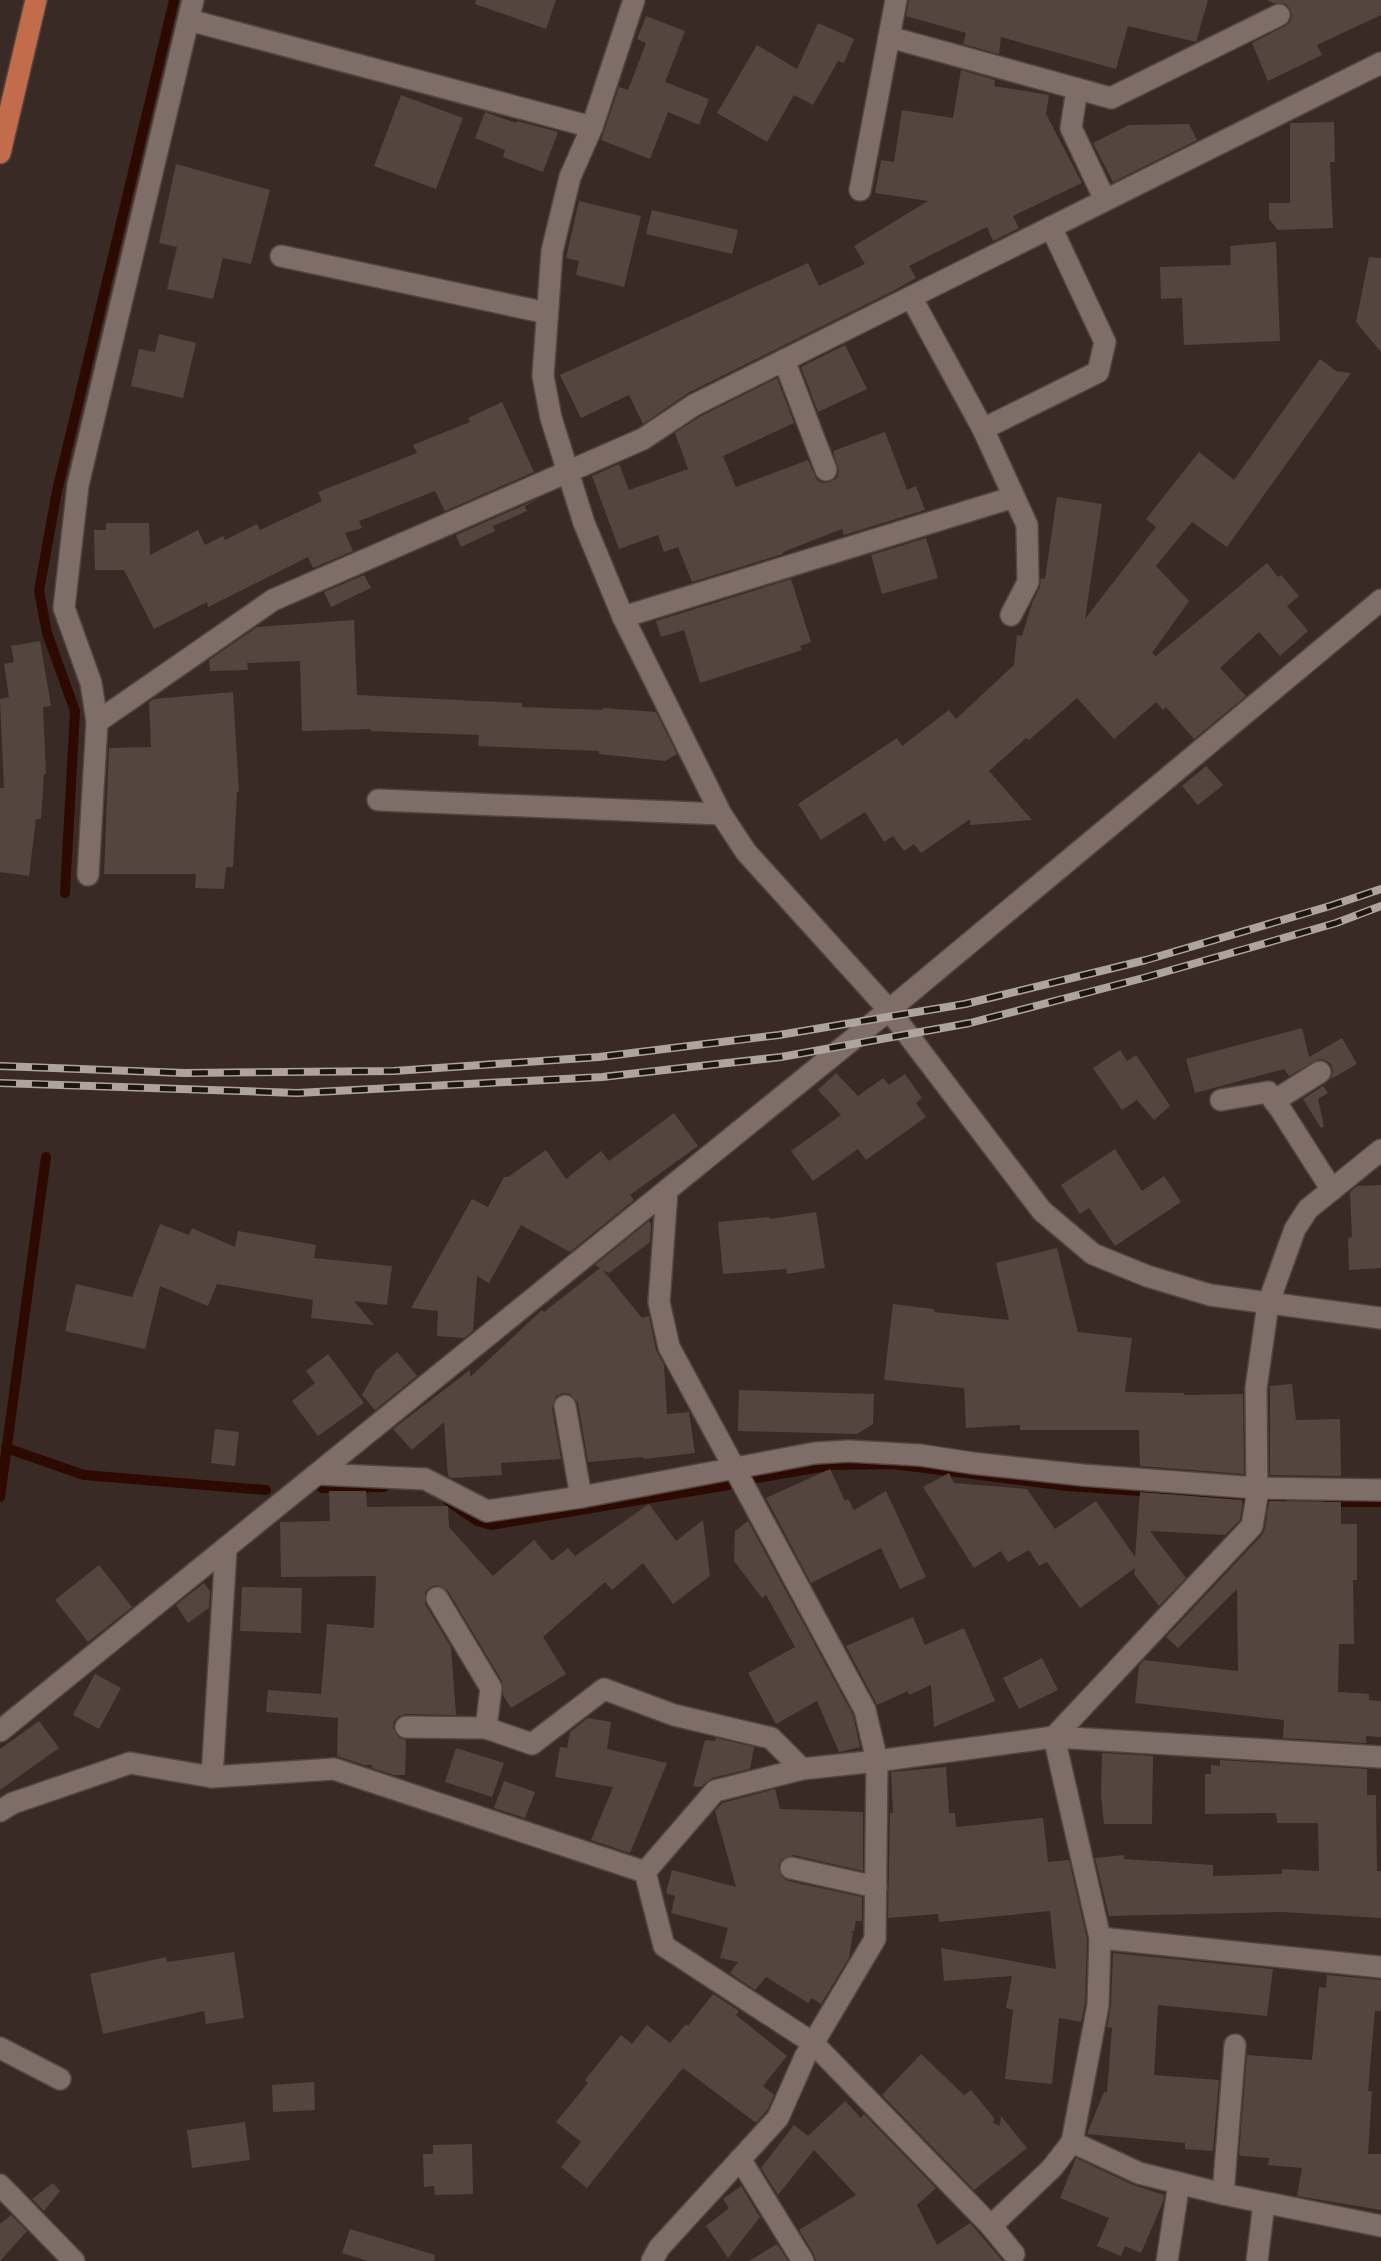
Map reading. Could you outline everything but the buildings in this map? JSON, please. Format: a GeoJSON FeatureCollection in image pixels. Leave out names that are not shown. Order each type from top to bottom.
{"type":"FeatureCollection","features":[{"type":"Feature","properties":{"kind":"main road"},"geometry":{"type":"LineString","coordinates":[[0,153],[36,0]]}},
{"type":"Feature","properties":{"kind":"street"},"geometry":{"type":"LineString","coordinates":[[634,0],[592,127],[570,177],[552,251],[543,376],[551,418],[584,523],[623,617],[721,814],[746,852],[889,1010],[1042,1211],[1093,1254],[1147,1276],[1197,1291],[1268,1304],[1381,1318]]}},
{"type":"Feature","properties":{"kind":"street"},"geometry":{"type":"LineString","coordinates":[[860,190],[896,0]]}},
{"type":"Feature","properties":{"kind":"street"},"geometry":{"type":"LineString","coordinates":[[88,875],[97,722],[90,683],[64,608],[78,485],[191,10],[592,127]]}},
{"type":"Feature","properties":{"kind":"street"},"geometry":{"type":"LineString","coordinates":[[889,37],[1111,98],[1279,16]]}},
{"type":"Feature","properties":{"kind":"street"},"geometry":{"type":"LineString","coordinates":[[97,722],[273,600],[643,439],[694,405],[1381,63]]}},
{"type":"Feature","properties":{"kind":"street"},"geometry":{"type":"LineString","coordinates":[[1077,89],[1071,128],[1105,200]]}},
{"type":"Feature","properties":{"kind":"street"},"geometry":{"type":"LineString","coordinates":[[983,429],[1098,372],[1105,342],[1051,227]]}},
{"type":"Feature","properties":{"kind":"street"},"geometry":{"type":"LineString","coordinates":[[281,256],[547,313]]}},
{"type":"Feature","properties":{"kind":"street"},"geometry":{"type":"LineString","coordinates":[[911,297],[983,429],[1027,525],[1028,582],[1011,615]]}},
{"type":"Feature","properties":{"kind":"street"},"geometry":{"type":"LineString","coordinates":[[784,360],[826,470]]}},
{"type":"Feature","properties":{"kind":"street"},"geometry":{"type":"LineString","coordinates":[[623,617],[1014,496]]}},
{"type":"Feature","properties":{"kind":"street"},"geometry":{"type":"LineString","coordinates":[[0,1731],[889,1010],[1381,600]]}},
{"type":"Feature","properties":{"kind":"street"},"geometry":{"type":"LineString","coordinates":[[378,800],[721,814]]}},
{"type":"Feature","properties":{"kind":"street"},"geometry":{"type":"LineString","coordinates":[[1275,1101],[1320,1072]]}},
{"type":"Feature","properties":{"kind":"street"},"geometry":{"type":"LineString","coordinates":[[1221,1100],[1268,1092],[1332,1189]]}},
{"type":"Feature","properties":{"kind":"street"},"geometry":{"type":"LineString","coordinates":[[1054,1737],[1252,1527],[1257,1496],[1256,1388],[1268,1304],[1295,1229],[1308,1209],[1381,1150]]}},
{"type":"Feature","properties":{"kind":"street"},"geometry":{"type":"LineString","coordinates":[[652,2261],[659,2248],[778,2118],[805,2057],[875,1939],[876,1886],[877,1761],[865,1710],[669,1347],[659,1302],[667,1191]]}},
{"type":"Feature","properties":{"kind":"street"},"geometry":{"type":"LineString","coordinates":[[565,1406],[581,1497]]}},
{"type":"Feature","properties":{"kind":"street"},"geometry":{"type":"LineString","coordinates":[[318,1474],[425,1479],[487,1511],[581,1497],[814,1452],[860,1451],[920,1455],[1257,1496],[1381,1490]]}},
{"type":"Feature","properties":{"kind":"street"},"geometry":{"type":"LineString","coordinates":[[212,1777],[226,1549]]}},
{"type":"Feature","properties":{"kind":"street"},"geometry":{"type":"LineString","coordinates":[[437,1598],[491,1688],[486,1728]]}},
{"type":"Feature","properties":{"kind":"street"},"geometry":{"type":"LineString","coordinates":[[406,1727],[486,1728],[533,1744],[604,1689],[674,1715],[771,1738],[802,1769]]}},
{"type":"Feature","properties":{"kind":"street"},"geometry":{"type":"LineString","coordinates":[[991,2226],[1052,2168],[1072,2142],[1098,2005],[1100,1938],[1054,1737]]}},
{"type":"Feature","properties":{"kind":"street"},"geometry":{"type":"LineString","coordinates":[[645,1872],[715,1791],[802,1769],[1054,1737],[1381,1757]]}},
{"type":"Feature","properties":{"kind":"street"},"geometry":{"type":"LineString","coordinates":[[0,1811],[13,1802],[130,1763],[212,1777],[334,1769],[645,1872]]}},
{"type":"Feature","properties":{"kind":"street"},"geometry":{"type":"LineString","coordinates":[[791,1868],[876,1886]]}},
{"type":"Feature","properties":{"kind":"street"},"geometry":{"type":"LineString","coordinates":[[645,1872],[664,1946],[813,2043],[991,2226],[1014,2254]]}},
{"type":"Feature","properties":{"kind":"street"},"geometry":{"type":"LineString","coordinates":[[1100,1938],[1381,1967]]}},
{"type":"Feature","properties":{"kind":"street"},"geometry":{"type":"LineString","coordinates":[[1223,2194],[1235,2045]]}},
{"type":"Feature","properties":{"kind":"street"},"geometry":{"type":"LineString","coordinates":[[0,2048],[60,2079]]}},
{"type":"Feature","properties":{"kind":"street"},"geometry":{"type":"LineString","coordinates":[[1072,2142],[1139,2173],[1223,2194],[1264,2203],[1380,2218]]}},
{"type":"Feature","properties":{"kind":"street"},"geometry":{"type":"LineString","coordinates":[[740,2160],[803,2261]]}},
{"type":"Feature","properties":{"kind":"street"},"geometry":{"type":"LineString","coordinates":[[1167,2261],[1179,2183]]}},
{"type":"Feature","properties":{"kind":"street"},"geometry":{"type":"LineString","coordinates":[[0,2185],[63,2257]]}},
{"type":"Feature","properties":{"kind":"street"},"geometry":{"type":"LineString","coordinates":[[1257,2261],[1264,2203]]}},
{"type":"Feature","properties":{"kind":"waterway"},"geometry":{"type":"LineString","coordinates":[[65,893],[75,711],[47,633],[39,591],[57,491],[174,0]]}},
{"type":"Feature","properties":{"kind":"waterway"},"geometry":{"type":"LineString","coordinates":[[0,1497],[46,1157]]}},
{"type":"Feature","properties":{"kind":"waterway"},"geometry":{"type":"LineString","coordinates":[[6,1448],[84,1475],[266,1490]]}},
{"type":"Feature","properties":{"kind":"waterway"},"geometry":{"type":"LineString","coordinates":[[757,1478],[832,1465],[893,1464],[1067,1486],[1282,1503]]}},
{"type":"Feature","properties":{"kind":"waterway"},"geometry":{"type":"LineString","coordinates":[[448,1501],[477,1521],[491,1525],[728,1485]]}},
{"type":"Feature","properties":{"kind":"waterway"},"geometry":{"type":"LineString","coordinates":[[322,1488],[384,1487]]}},
{"type":"Feature","properties":{"kind":"waterway"},"geometry":{"type":"LineString","coordinates":[[1328,1502],[1381,1502]]}},
{"type":"Feature","properties":{"kind":"railway"},"geometry":{"type":"LineString","coordinates":[[0,1066],[185,1073],[394,1071],[599,1057],[779,1035],[965,1004],[1146,960],[1381,889]]}},
{"type":"Feature","properties":{"kind":"railway"},"geometry":{"type":"LineString","coordinates":[[0,1083],[297,1093],[602,1077],[781,1057],[970,1023],[1147,977],[1336,923],[1381,906]]}}]}
